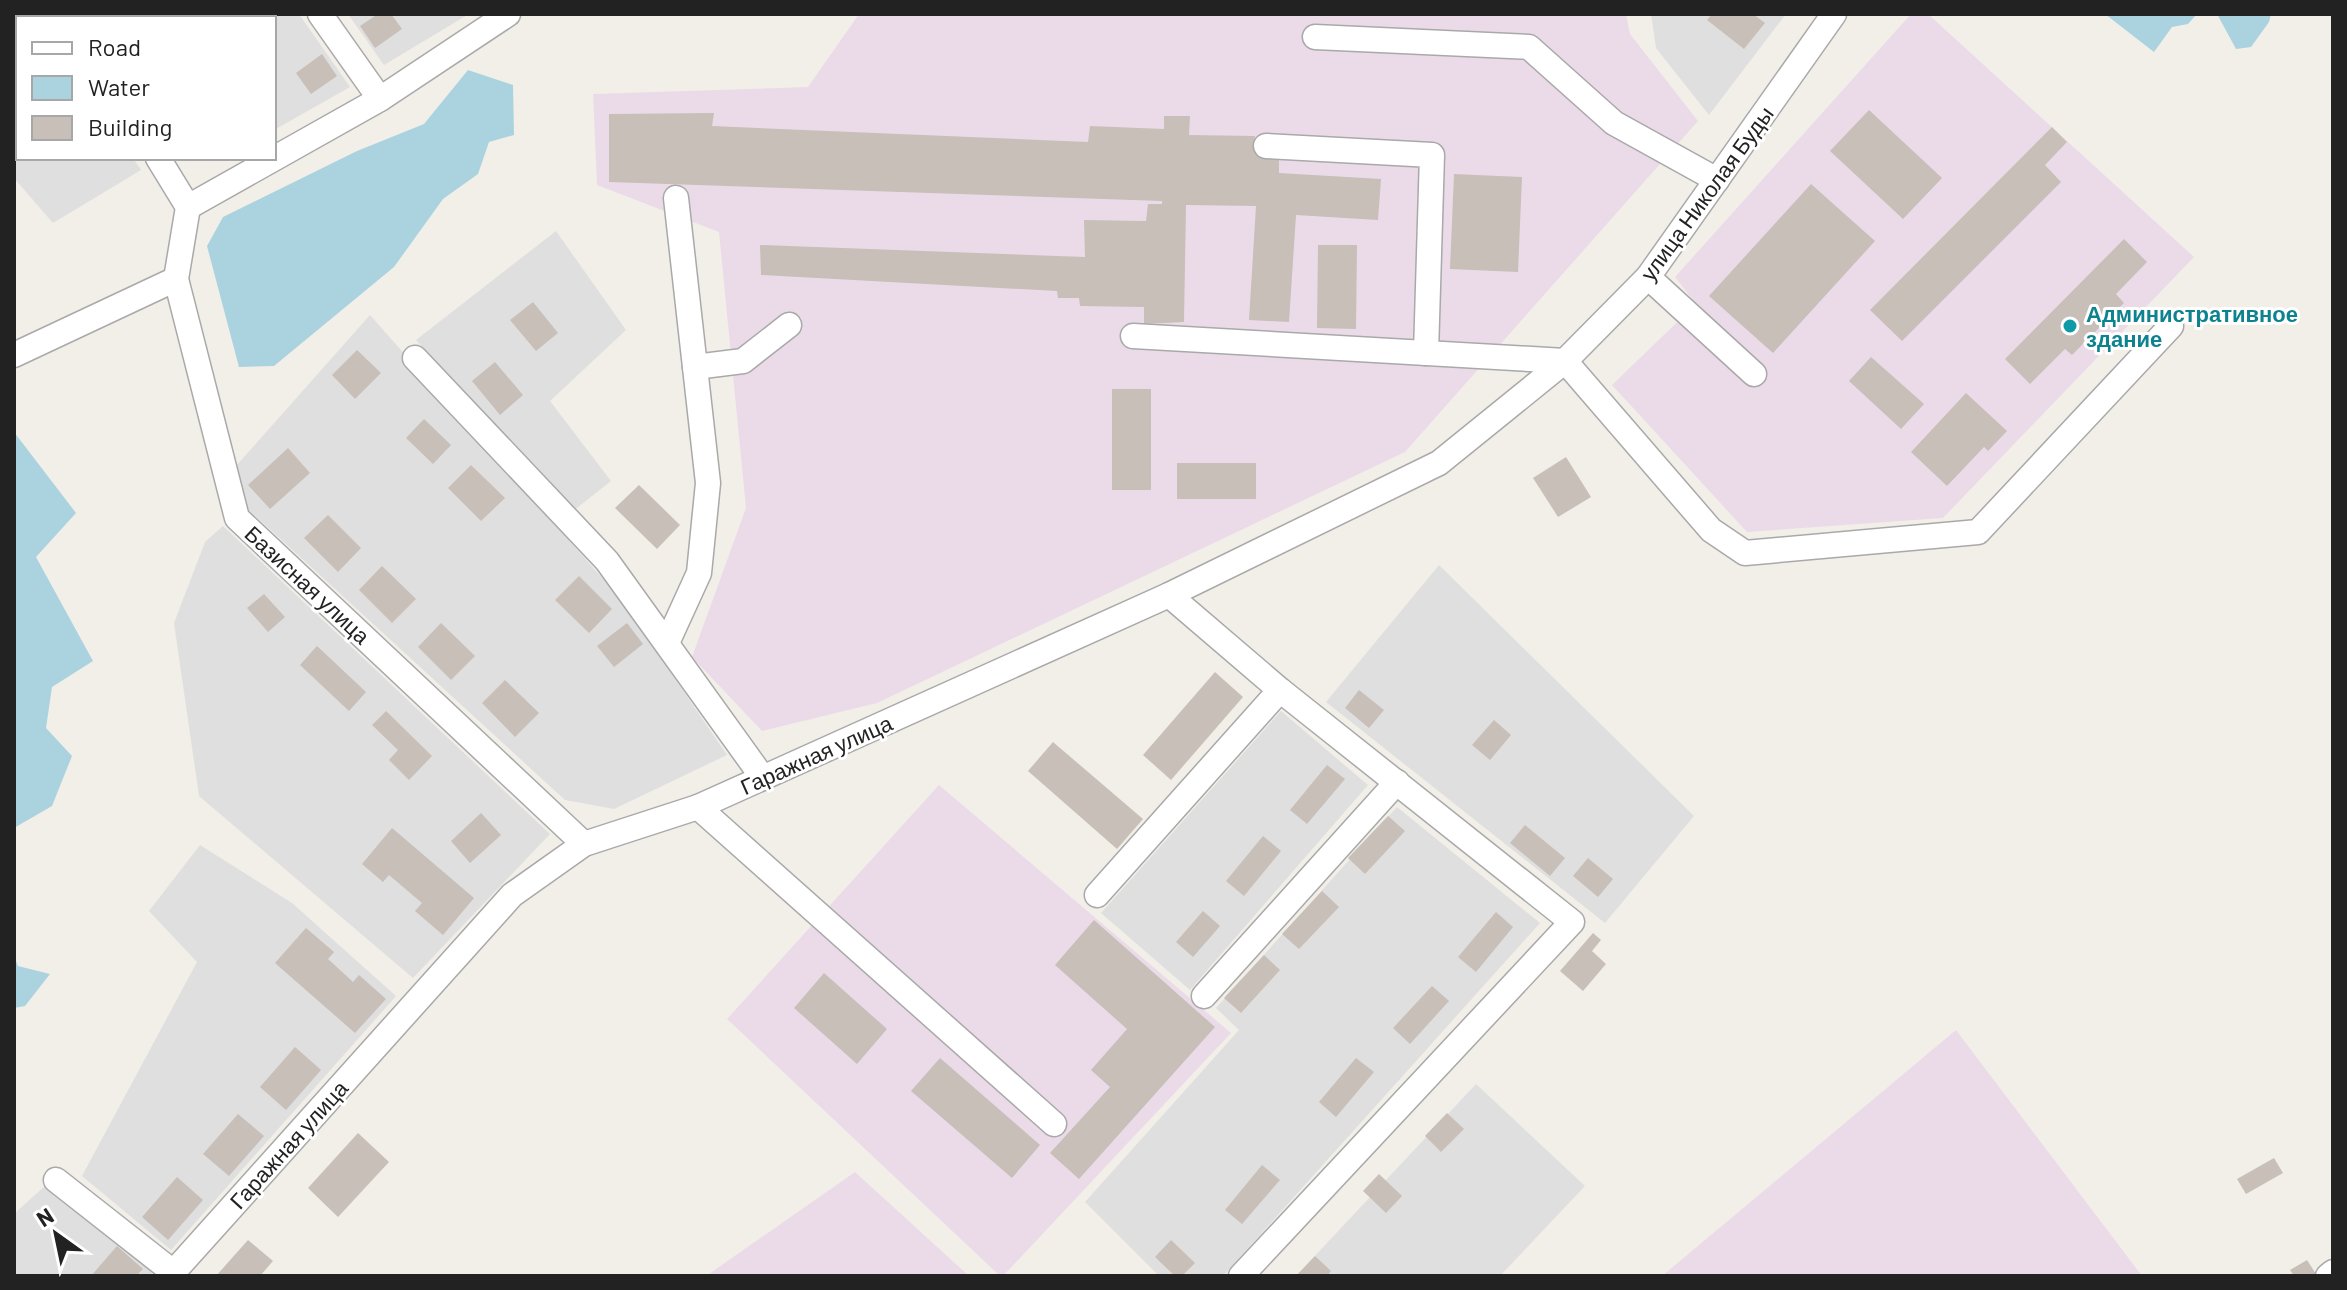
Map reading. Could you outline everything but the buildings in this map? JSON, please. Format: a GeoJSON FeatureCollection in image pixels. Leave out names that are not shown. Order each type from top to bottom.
{"type":"FeatureCollection","features":[{"type":"Feature","properties":{"kind":"street"},"geometry":{"type":"LineString","coordinates":[[320,14],[380,99]]}},
{"type":"Feature","properties":{"kind":"street"},"geometry":{"type":"LineString","coordinates":[[276,158],[380,99],[508,14]]}},
{"type":"Feature","properties":{"kind":"street","name":"улица Николая Буды"},"geometry":{"type":"LineString","coordinates":[[1565,361],[1648,277],[1834,14]]}},
{"type":"Feature","properties":{"kind":"street"},"geometry":{"type":"LineString","coordinates":[[1315,37],[1529,47],[1614,123],[1717,180]]}},
{"type":"Feature","properties":{"kind":"street"},"geometry":{"type":"LineString","coordinates":[[1266,146],[1432,155],[1426,353]]}},
{"type":"Feature","properties":{"kind":"street"},"geometry":{"type":"LineString","coordinates":[[159,160],[188,207],[272,160]]}},
{"type":"Feature","properties":{"kind":"street"},"geometry":{"type":"LineString","coordinates":[[667,643],[699,573],[708,483],[676,198]]}},
{"type":"Feature","properties":{"kind":"street","name":"Базисная улица"},"geometry":{"type":"LineString","coordinates":[[188,207],[176,279],[237,518],[584,844]]}},
{"type":"Feature","properties":{"kind":"street"},"geometry":{"type":"LineString","coordinates":[[1648,277],[1754,374]]}},
{"type":"Feature","properties":{"kind":"street"},"geometry":{"type":"LineString","coordinates":[[14,355],[176,279]]}},
{"type":"Feature","properties":{"kind":"street"},"geometry":{"type":"LineString","coordinates":[[695,367],[743,361],[789,325]]}},
{"type":"Feature","properties":{"kind":"street"},"geometry":{"type":"LineString","coordinates":[[1133,336],[1565,361],[1711,530],[1745,553],[1978,532],[2171,326]]}},
{"type":"Feature","properties":{"kind":"street"},"geometry":{"type":"LineString","coordinates":[[415,358],[607,561],[763,778]]}},
{"type":"Feature","properties":{"kind":"street","name":"Гаражная улица"},"geometry":{"type":"LineString","coordinates":[[172,1274],[512,895],[584,844],[698,807],[1169,595],[1439,463],[1565,361]]}},
{"type":"Feature","properties":{"kind":"street"},"geometry":{"type":"LineString","coordinates":[[1169,595],[1280,690],[1572,922],[1241,1276]]}},
{"type":"Feature","properties":{"kind":"street"},"geometry":{"type":"LineString","coordinates":[[1097,895],[1280,690]]}},
{"type":"Feature","properties":{"kind":"street"},"geometry":{"type":"LineString","coordinates":[[1204,996],[1397,782]]}},
{"type":"Feature","properties":{"kind":"street"},"geometry":{"type":"LineString","coordinates":[[698,807],[1054,1124]]}},
{"type":"Feature","properties":{"kind":"street"},"geometry":{"type":"LineString","coordinates":[[56,1180],[172,1274]]}},
{"type":"Feature","properties":{"kind":"street"},"geometry":{"type":"LineString","coordinates":[[2328,1276],[2333,1272]]}},
{"type":"Feature","properties":{"kind":"shaded area"},"geometry":{"type":"Polygon","coordinates":[[[14,14],[44,14],[46,16],[16,16],[16,160],[134,160],[141,170],[53,223],[14,178],[14,14]]]}},
{"type":"Feature","properties":{"kind":"shaded area"},"geometry":{"type":"Polygon","coordinates":[[[89,14],[299,14],[350,87],[276,129],[276,16],[89,14]]]}},
{"type":"Feature","properties":{"kind":"shaded area"},"geometry":{"type":"Polygon","coordinates":[[[348,14],[469,14],[384,65],[348,14]]]}},
{"type":"Feature","properties":{"kind":"shaded area"},"geometry":{"type":"Polygon","coordinates":[[[859,14],[1626,14],[1630,34],[1698,121],[1405,452],[877,703],[762,731],[692,657],[746,508],[719,232],[597,185],[593,94],[808,87],[859,14]]]}},
{"type":"Feature","properties":{"kind":"shaded area"},"geometry":{"type":"Polygon","coordinates":[[[1651,14],[1786,14],[1709,115],[1656,48],[1651,14]]]}},
{"type":"Feature","properties":{"kind":"shaded area"},"geometry":{"type":"Polygon","coordinates":[[[1911,14],[1928,14],[2194,257],[1943,518],[1747,532],[1612,385],[1696,304],[1675,277],[1911,14]]]}},
{"type":"Feature","properties":{"kind":"shaded area"},"geometry":{"type":"Polygon","coordinates":[[[556,231],[626,330],[550,401],[611,481],[573,511],[416,340],[556,231]]]}},
{"type":"Feature","properties":{"kind":"shaded area"},"geometry":{"type":"Polygon","coordinates":[[[370,315],[619,597],[727,755],[614,809],[565,800],[240,502],[236,466],[370,315]]]}},
{"type":"Feature","properties":{"kind":"shaded area"},"geometry":{"type":"Polygon","coordinates":[[[223,526],[550,834],[413,978],[199,796],[174,623],[205,542],[223,526]]]}},
{"type":"Feature","properties":{"kind":"shaded area"},"geometry":{"type":"Polygon","coordinates":[[[1439,565],[1694,816],[1605,923],[1326,702],[1439,565]]]}},
{"type":"Feature","properties":{"kind":"shaded area"},"geometry":{"type":"Polygon","coordinates":[[[1281,711],[1368,785],[1190,990],[1101,913],[1281,711]]]}},
{"type":"Feature","properties":{"kind":"shaded area"},"geometry":{"type":"Polygon","coordinates":[[[939,785],[1231,1033],[1003,1276],[727,1019],[939,785]]]}},
{"type":"Feature","properties":{"kind":"shaded area"},"geometry":{"type":"Polygon","coordinates":[[[1397,807],[1540,923],[1223,1276],[1159,1276],[1085,1202],[1239,1030],[1216,1008],[1397,807]]]}},
{"type":"Feature","properties":{"kind":"shaded area"},"geometry":{"type":"Polygon","coordinates":[[[200,845],[292,903],[396,996],[171,1250],[82,1176],[197,962],[149,911],[200,845]]]}},
{"type":"Feature","properties":{"kind":"shaded area"},"geometry":{"type":"Polygon","coordinates":[[[1956,1030],[2142,1276],[1662,1276],[1956,1030]]]}},
{"type":"Feature","properties":{"kind":"shaded area"},"geometry":{"type":"Polygon","coordinates":[[[1476,1084],[1585,1186],[1500,1276],[1296,1276],[1476,1084]]]}},
{"type":"Feature","properties":{"kind":"shaded area"},"geometry":{"type":"Polygon","coordinates":[[[855,1172],[969,1276],[706,1276],[855,1172]]]}},
{"type":"Feature","properties":{"kind":"shaded area"},"geometry":{"type":"Polygon","coordinates":[[[46,1185],[154,1271],[149,1276],[14,1276],[14,1214],[46,1185]]]}},
{"type":"Feature","properties":{"kind":"water"},"geometry":{"type":"Polygon","coordinates":[[[2105,14],[2197,14],[2188,24],[2172,27],[2154,52],[2105,14]]]}},
{"type":"Feature","properties":{"kind":"water"},"geometry":{"type":"Polygon","coordinates":[[[2217,14],[2271,14],[2269,22],[2251,47],[2236,49],[2217,14]]]}},
{"type":"Feature","properties":{"kind":"water"},"geometry":{"type":"Polygon","coordinates":[[[468,70],[513,85],[514,135],[489,142],[478,174],[443,199],[394,267],[274,366],[239,367],[207,246],[223,217],[357,151],[424,124],[468,70]]]}},
{"type":"Feature","properties":{"kind":"water"},"geometry":{"type":"Polygon","coordinates":[[[14,432],[76,513],[36,557],[93,661],[52,687],[46,728],[72,756],[52,806],[14,828],[14,432]]]}},
{"type":"Feature","properties":{"kind":"water"},"geometry":{"type":"Polygon","coordinates":[[[14,956],[18,966],[50,974],[25,1006],[14,1008],[14,956]]]}},
{"type":"Feature","properties":{"kind":"place","name":"Административное здание"},"geometry":{"type":"Point","coordinates":[2070,326]}}]}
